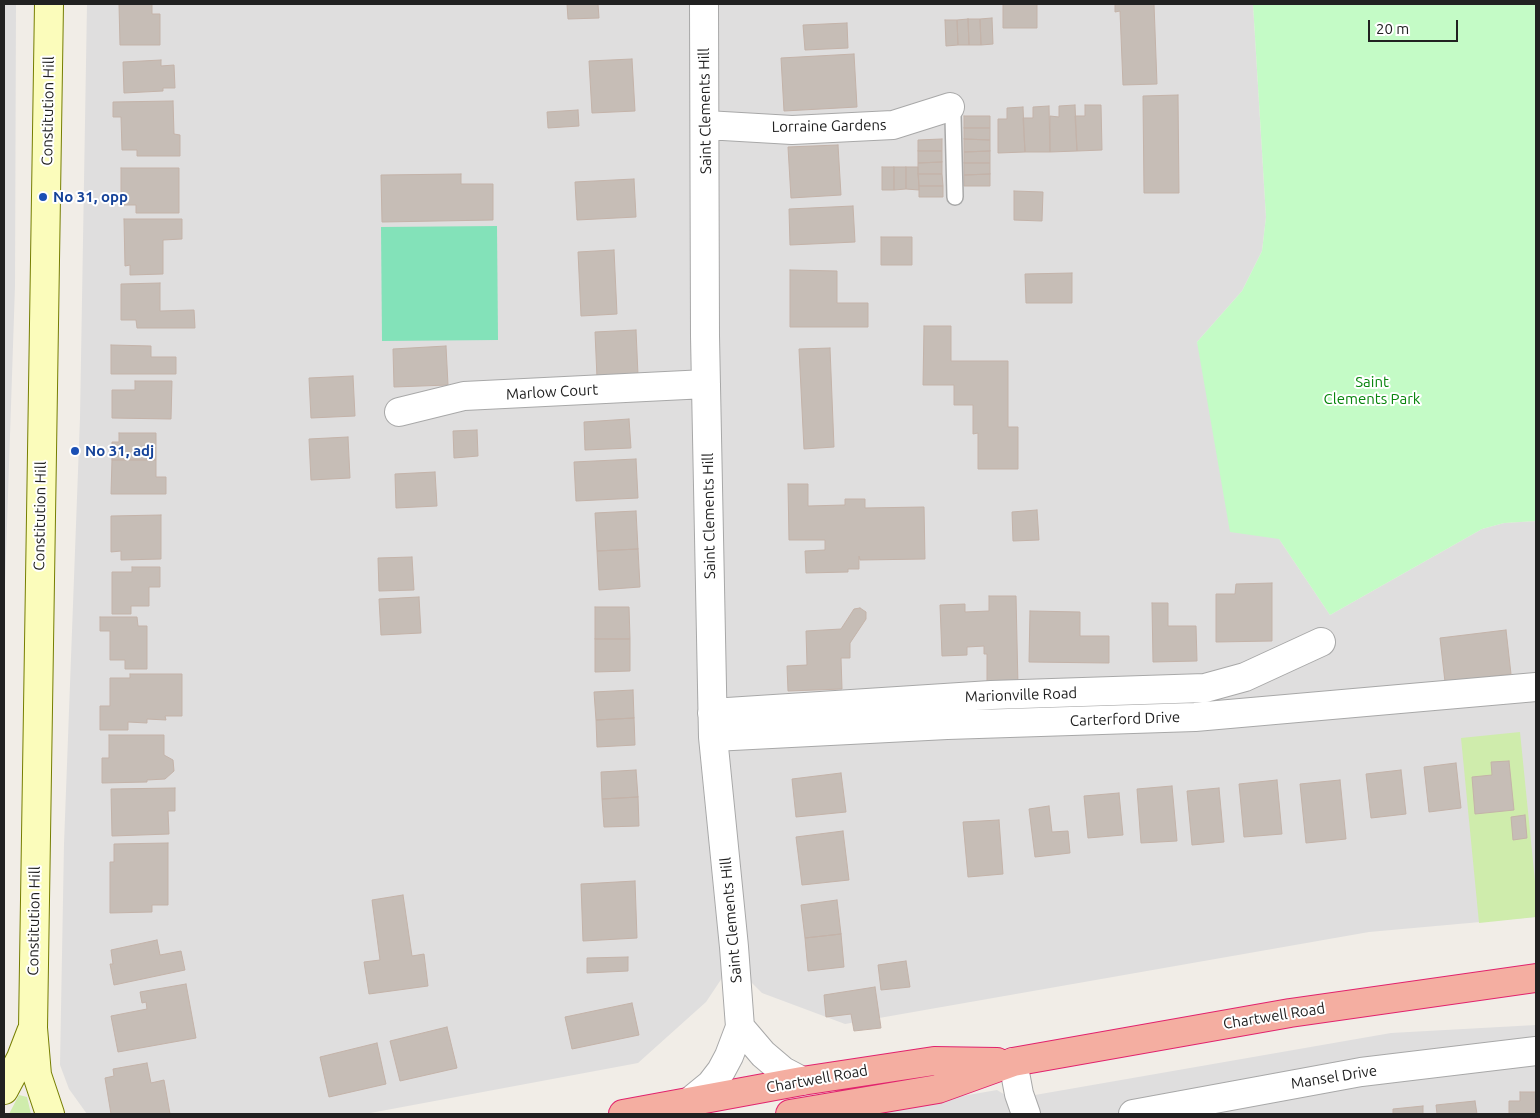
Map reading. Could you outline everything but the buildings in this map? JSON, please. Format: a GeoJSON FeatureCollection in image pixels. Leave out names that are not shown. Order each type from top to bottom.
{"type":"FeatureCollection","features":[{"type":"Feature","properties":{"kind":"highway","name":"Chartwell Road"},"geometry":{"type":"LineString","coordinates":[[790,1114],[938,1089],[1013,1062],[1290,1013],[1536,978]]}},
{"type":"Feature","properties":{"kind":"highway","name":"Chartwell Road"},"geometry":{"type":"LineString","coordinates":[[623,1114],[802,1081],[934,1061],[1013,1062]]}},
{"type":"Feature","properties":{"kind":"main road","name":"Constitution Hill"},"geometry":{"type":"LineString","coordinates":[[49,4],[33,1028],[37,1075],[50,1114]]}},
{"type":"Feature","properties":{"kind":"main road","name":"Constitution Hill"},"geometry":{"type":"LineString","coordinates":[[4,1090],[21,1058],[33,1028]]}},
{"type":"Feature","properties":{"kind":"street","name":"Saint Clements Hill"},"geometry":{"type":"LineString","coordinates":[[689,1102],[711,1084],[720,1071],[729,1056],[740,1028],[712,725],[706,384],[704,4]]}},
{"type":"Feature","properties":{"kind":"street","name":"Lorraine Gardens"},"geometry":{"type":"LineString","coordinates":[[706,125],[792,130],[893,125],[951,112]]}},
{"type":"Feature","properties":{"kind":"street","name":"Marlow Court"},"geometry":{"type":"LineString","coordinates":[[399,412],[464,396],[706,384]]}},
{"type":"Feature","properties":{"kind":"street","name":"Marionville Road"},"geometry":{"type":"LineString","coordinates":[[712,725],[991,695],[1205,688],[1245,677],[1321,642]]}},
{"type":"Feature","properties":{"kind":"street","name":"Carterford Drive"},"geometry":{"type":"LineString","coordinates":[[712,725],[947,725],[1195,717],[1536,687]]}},
{"type":"Feature","properties":{"kind":"street"},"geometry":{"type":"LineString","coordinates":[[740,1028],[763,1054],[783,1071],[802,1081]]}},
{"type":"Feature","properties":{"kind":"street","name":"Mansel Drive"},"geometry":{"type":"LineString","coordinates":[[1133,1114],[1361,1072],[1536,1051]]}},
{"type":"Feature","properties":{"kind":"street"},"geometry":{"type":"LineString","coordinates":[[1013,1062],[1019,1094],[1026,1114]]}},
{"type":"Feature","properties":{"kind":"lane"},"geometry":{"type":"LineString","coordinates":[[951,112],[955,197]]}},
{"type":"Feature","properties":{"kind":"shaded area"},"geometry":{"type":"Polygon","coordinates":[[[4,4],[16,4],[15,286],[4,614],[4,4]]]}},
{"type":"Feature","properties":{"kind":"shaded area"},"geometry":{"type":"Polygon","coordinates":[[[87,4],[1253,4],[1266,217],[1262,251],[1242,291],[1197,342],[1279,539],[1330,615],[1482,529],[1504,523],[1536,521],[1536,917],[1369,932],[845,1024],[762,993],[732,963],[706,1002],[638,1063],[365,1114],[87,1114],[69,1089],[60,1065],[64,844],[80,418],[87,4]]]}},
{"type":"Feature","properties":{"kind":"shaded area"},"geometry":{"type":"Polygon","coordinates":[[[1536,1025],[1536,1114],[858,1114],[997,1090],[1012,1099],[1391,1033],[1536,1025]]]}},
{"type":"Feature","properties":{"kind":"green space","name":"Saint Clements Park"},"geometry":{"type":"Polygon","coordinates":[[[1253,4],[1536,4],[1536,521],[1504,523],[1482,529],[1330,615],[1279,539],[1230,532],[1197,342],[1242,291],[1262,251],[1266,217],[1253,4]]]}},
{"type":"Feature","properties":{"kind":"green space"},"geometry":{"type":"Polygon","coordinates":[[[497,226],[498,340],[382,341],[381,227],[497,226]]]}},
{"type":"Feature","properties":{"kind":"green space"},"geometry":{"type":"Polygon","coordinates":[[[1520,732],[1536,891],[1536,917],[1479,923],[1461,738],[1520,732]]]}},
{"type":"Feature","properties":{"kind":"green space"},"geometry":{"type":"Polygon","coordinates":[[[19,1095],[27,1097],[31,1114],[9,1114],[19,1095]]]}},
{"type":"Feature","properties":{"kind":"place","name":"No 31, opp"},"geometry":{"type":"Point","coordinates":[43,197]}},
{"type":"Feature","properties":{"kind":"place","name":"No 31, adj"},"geometry":{"type":"Point","coordinates":[75,451]}}]}
